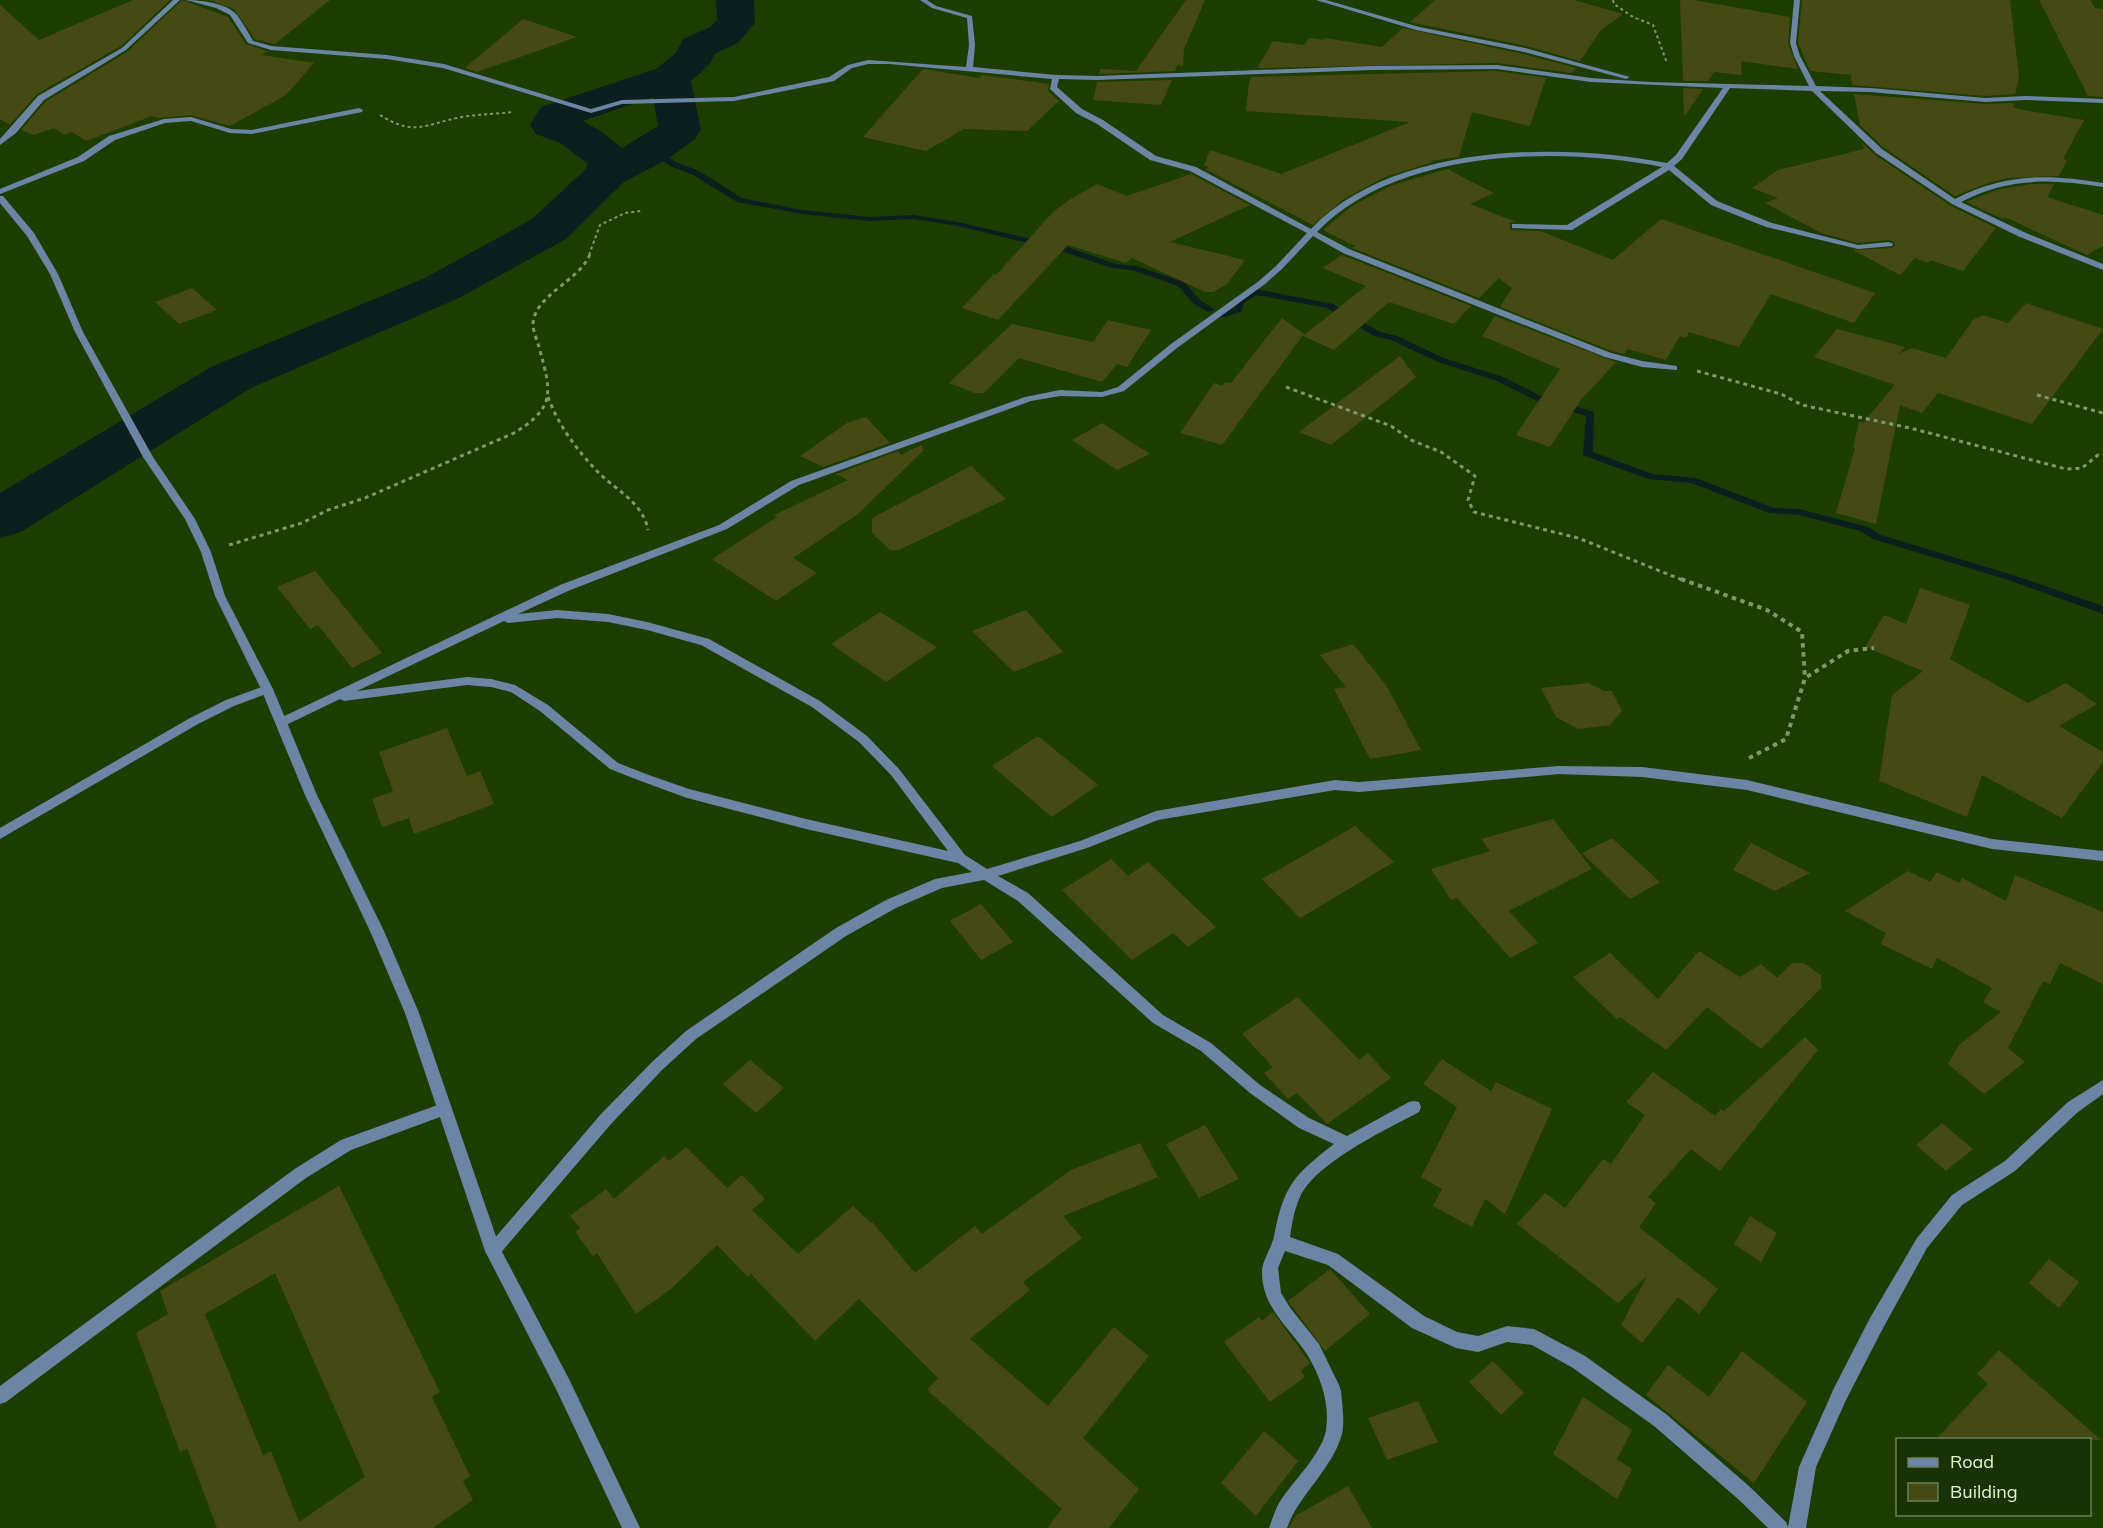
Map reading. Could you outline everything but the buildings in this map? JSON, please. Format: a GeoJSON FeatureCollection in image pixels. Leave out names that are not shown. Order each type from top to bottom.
{"type":"FeatureCollection","features":[{"type":"Feature","properties":{"kind":"street"},"geometry":{"type":"LineString","coordinates":[[0,143],[41,98],[124,49],[177,0]]}},
{"type":"Feature","properties":{"kind":"street"},"geometry":{"type":"LineString","coordinates":[[189,0],[218,7],[233,14],[250,42],[272,48],[387,57],[444,66],[591,111],[622,102],[734,99],[831,79],[850,66],[868,62],[1056,77],[1136,77],[1371,68],[1497,67],[1591,80],[1649,84],[1814,88],[1985,100],[2025,98],[2103,101]]}},
{"type":"Feature","properties":{"kind":"street"},"geometry":{"type":"LineString","coordinates":[[923,0],[934,7],[970,17],[972,45],[969,69]]}},
{"type":"Feature","properties":{"kind":"street"},"geometry":{"type":"LineString","coordinates":[[1319,0],[1418,29],[1525,50],[1649,84]]}},
{"type":"Feature","properties":{"kind":"street"},"geometry":{"type":"LineString","coordinates":[[1797,0],[1793,43],[1797,56],[1814,88],[1879,151],[1955,202],[2023,235],[2103,267]]}},
{"type":"Feature","properties":{"kind":"street"},"geometry":{"type":"LineString","coordinates":[[1056,77],[1053,87],[1066,100],[1153,158],[1193,169],[1346,251],[1608,355],[1642,364],[1674,368]]}},
{"type":"Feature","properties":{"kind":"street"},"geometry":{"type":"LineString","coordinates":[[1515,226],[1569,228],[1669,166],[1679,157],[1728,86]]}},
{"type":"Feature","properties":{"kind":"street"},"geometry":{"type":"LineString","coordinates":[[0,192],[81,159],[112,138],[164,121],[191,118],[230,131],[252,132],[359,110]]}},
{"type":"Feature","properties":{"kind":"street"},"geometry":{"type":"LineString","coordinates":[[282,722],[501,620],[564,588],[723,527],[795,483],[966,420],[1047,395],[1063,393],[1095,395],[1111,393],[1124,387],[1270,276],[1334,212],[1382,184],[1408,174],[1473,158],[1544,154],[1635,159],[1669,166],[1714,203],[1769,225],[1858,247],[1889,243]]}},
{"type":"Feature","properties":{"kind":"street"},"geometry":{"type":"LineString","coordinates":[[1955,202],[1986,187],[2006,182],[2073,180],[2103,185]]}},
{"type":"Feature","properties":{"kind":"street"},"geometry":{"type":"LineString","coordinates":[[0,198],[31,235],[54,274],[79,332],[148,457],[190,519],[206,552],[220,596],[267,689],[311,795],[377,931],[412,1013],[493,1251],[563,1385],[631,1528]]}},
{"type":"Feature","properties":{"kind":"street"},"geometry":{"type":"LineString","coordinates":[[501,620],[557,614],[608,618],[705,642],[742,661],[816,704],[863,739],[895,772],[961,859]]}},
{"type":"Feature","properties":{"kind":"street"},"geometry":{"type":"LineString","coordinates":[[333,698],[467,681],[490,683],[515,689],[544,708],[614,766],[642,777],[687,793],[795,821],[961,859],[1023,897],[1158,1019],[1206,1047],[1255,1089],[1304,1123],[1347,1143]]}},
{"type":"Feature","properties":{"kind":"street"},"geometry":{"type":"LineString","coordinates":[[0,834],[194,721],[230,703],[267,689]]}},
{"type":"Feature","properties":{"kind":"street"},"geometry":{"type":"LineString","coordinates":[[493,1251],[606,1119],[657,1066],[691,1035],[841,932],[891,904],[940,883],[987,874],[1083,844],[1156,816],[1335,785],[1359,787],[1559,770],[1642,772],[1747,785],[1992,844],[2103,856]]}},
{"type":"Feature","properties":{"kind":"street"},"geometry":{"type":"LineString","coordinates":[[1797,1528],[1808,1467],[1840,1395],[1876,1324],[1922,1243],[1957,1200],[2010,1166],[2073,1107],[2103,1086]]}},
{"type":"Feature","properties":{"kind":"street"},"geometry":{"type":"LineString","coordinates":[[1278,1528],[1286,1509],[1318,1465],[1334,1432],[1332,1391],[1313,1350],[1285,1315],[1273,1295],[1270,1269],[1281,1242],[1294,1191],[1313,1169],[1347,1143],[1414,1107]]}},
{"type":"Feature","properties":{"kind":"street"},"geometry":{"type":"LineString","coordinates":[[0,1396],[301,1173],[346,1145],[443,1109]]}},
{"type":"Feature","properties":{"kind":"street"},"geometry":{"type":"LineString","coordinates":[[1281,1242],[1333,1259],[1418,1322],[1456,1340],[1478,1344],[1507,1334],[1534,1337],[1579,1362],[1660,1420],[1744,1493],[1780,1528]]}},
{"type":"Feature","properties":{"kind":"path"},"geometry":{"type":"LineString","coordinates":[[1612,0],[1614,4],[1633,17],[1653,25],[1675,85]]}},
{"type":"Feature","properties":{"kind":"path"},"geometry":{"type":"LineString","coordinates":[[359,110],[372,111],[398,126],[419,128],[462,117],[504,114],[554,99]]}},
{"type":"Feature","properties":{"kind":"path"},"geometry":{"type":"LineString","coordinates":[[206,552],[302,523],[328,510],[365,498],[514,433],[538,416],[548,397],[549,383],[533,324],[538,311],[549,296],[586,265],[600,225],[625,213],[641,211]]}},
{"type":"Feature","properties":{"kind":"path"},"geometry":{"type":"LineString","coordinates":[[1674,368],[1695,370],[1781,394],[1802,405],[1910,428],[2066,470],[2082,468],[2098,455],[2103,454]]}},
{"type":"Feature","properties":{"kind":"path"},"geometry":{"type":"LineString","coordinates":[[1286,387],[1391,426],[1411,440],[1441,452],[1475,476],[1468,500],[1474,512],[1578,538],[1708,590],[1767,610],[1802,632],[1805,678],[1786,739],[1758,756],[1747,759]]}},
{"type":"Feature","properties":{"kind":"path"},"geometry":{"type":"LineString","coordinates":[[2037,395],[2103,412]]}},
{"type":"Feature","properties":{"kind":"path"},"geometry":{"type":"LineString","coordinates":[[548,397],[560,424],[606,481],[636,504],[648,524],[648,541],[643,557]]}},
{"type":"Feature","properties":{"kind":"path"},"geometry":{"type":"LineString","coordinates":[[1805,678],[1848,651],[1874,648]]}},
{"type":"Feature","properties":{"kind":"waterway"},"geometry":{"type":"LineString","coordinates":[[670,78],[695,57],[697,47],[724,35],[736,23],[735,0]]}},
{"type":"Feature","properties":{"kind":"waterway"},"geometry":{"type":"LineString","coordinates":[[608,173],[609,160],[596,148],[576,134],[551,125],[556,116],[670,78]]}},
{"type":"Feature","properties":{"kind":"waterway"},"geometry":{"type":"LineString","coordinates":[[608,173],[653,150],[680,130],[670,78]]}},
{"type":"Feature","properties":{"kind":"waterway"},"geometry":{"type":"LineString","coordinates":[[653,150],[673,164],[696,173],[740,200],[802,212],[869,219],[914,217],[958,224],[1067,250],[1181,284],[1197,302],[1211,310]]}},
{"type":"Feature","properties":{"kind":"waterway"},"geometry":{"type":"LineString","coordinates":[[0,519],[232,377],[442,288],[549,229],[608,173]]}},
{"type":"Feature","properties":{"kind":"waterway"},"geometry":{"type":"LineString","coordinates":[[1223,315],[1239,309],[1240,302],[1256,292],[1330,306],[1377,334],[1394,338],[1441,360],[1500,379],[1540,399],[1591,414],[1588,454],[1652,477],[1692,480],[1773,511],[1799,512],[1864,529],[1877,537],[2012,578],[2103,610]]}}]}
